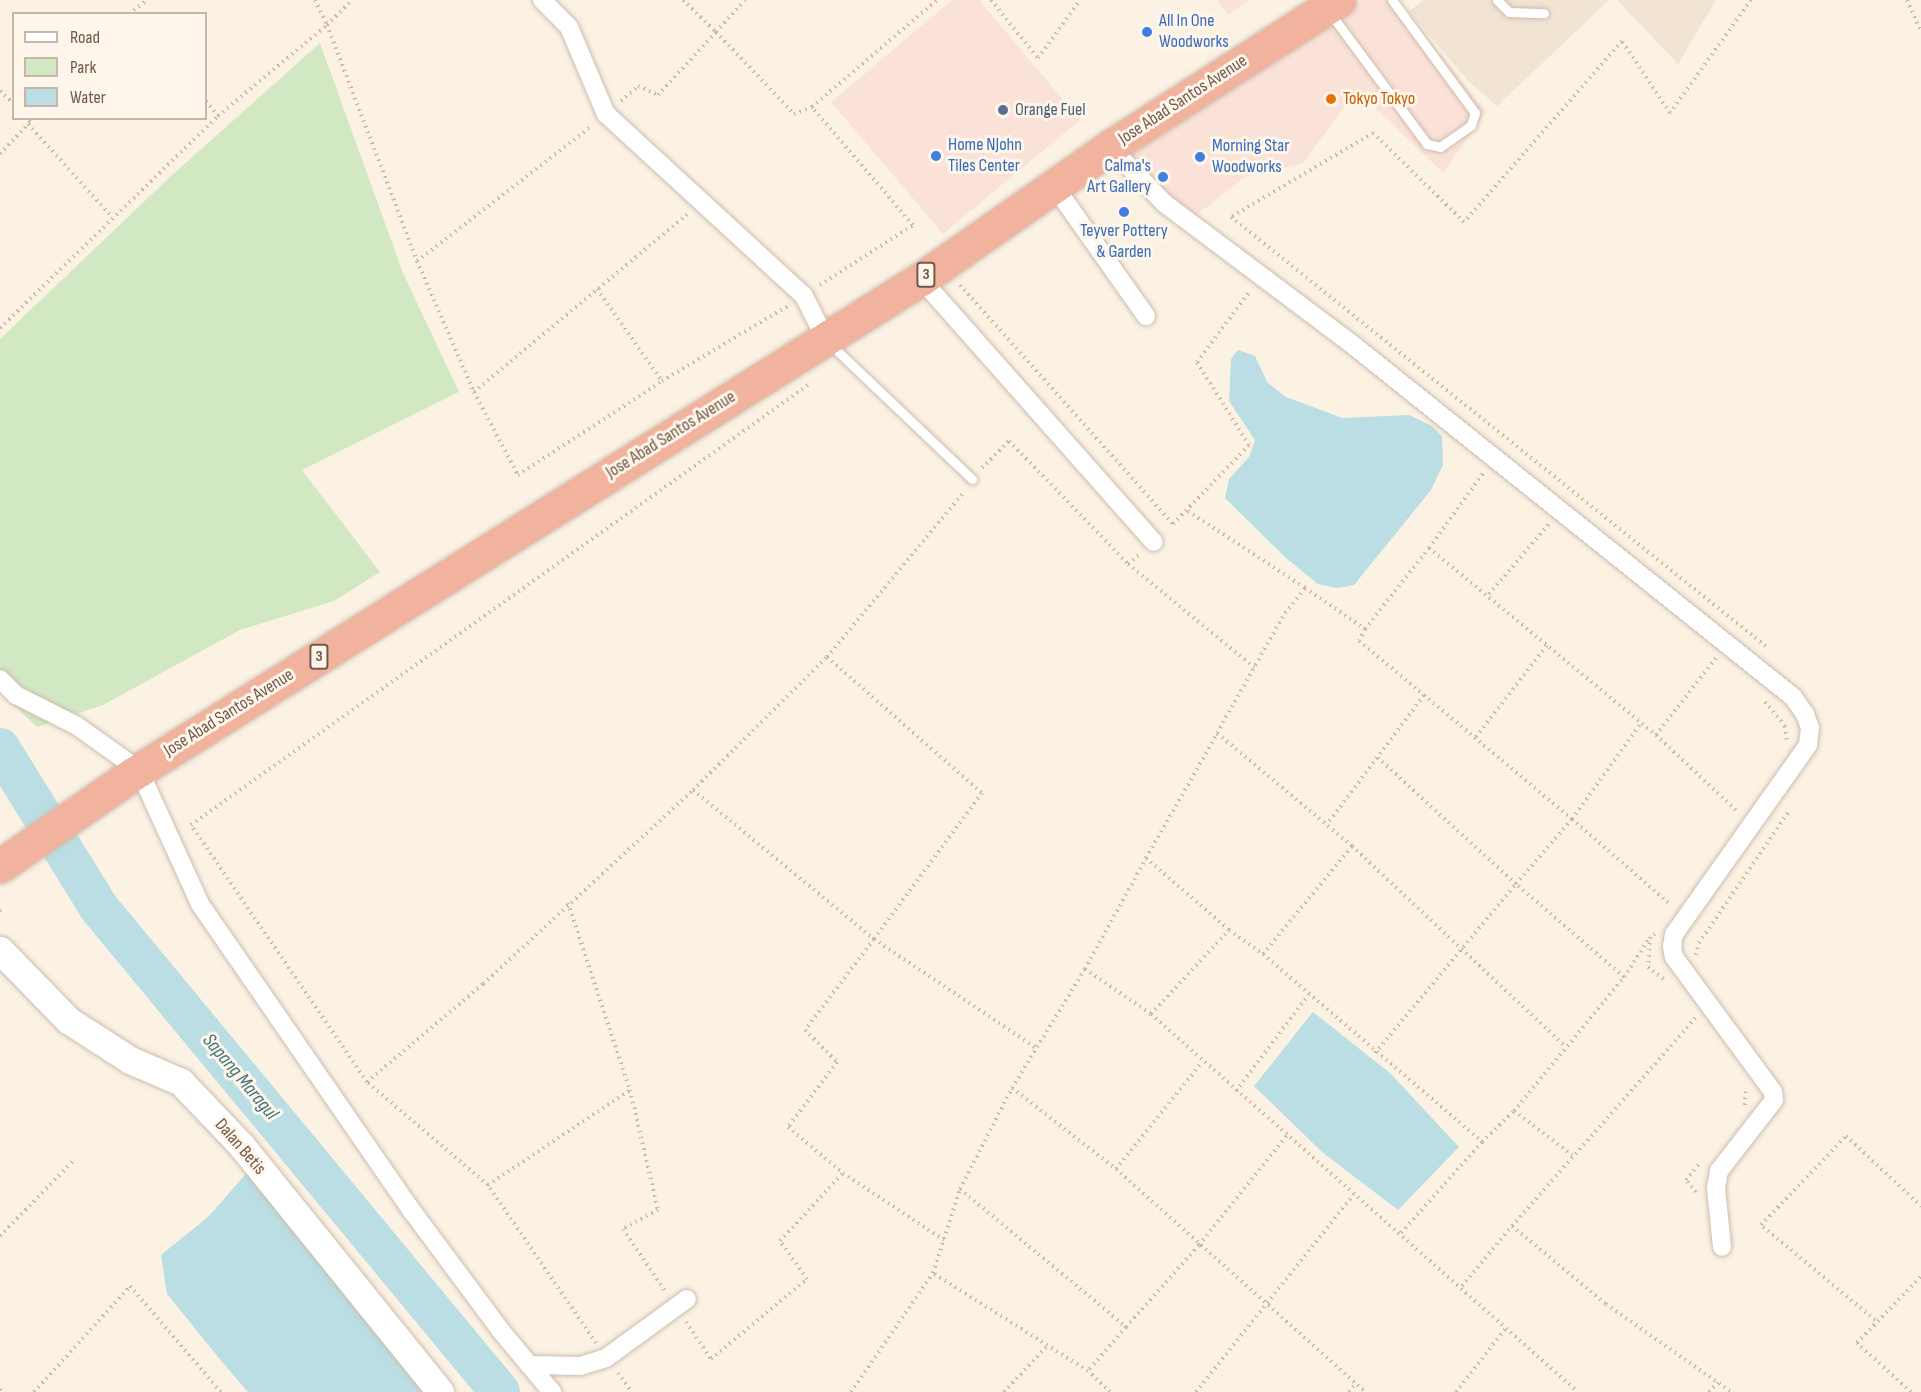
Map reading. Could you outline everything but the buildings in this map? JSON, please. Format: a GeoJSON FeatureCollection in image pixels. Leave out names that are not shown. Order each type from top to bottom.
{"type":"FeatureCollection","features":[{"type":"Feature","properties":{"kind":"highway","name":"Jose Abad Santos Avenue"},"geometry":{"type":"LineString","coordinates":[[0,866],[136,772],[835,349],[928,287],[1055,187],[1110,147],[1333,4]]}},
{"type":"Feature","properties":{"kind":"street"},"geometry":{"type":"LineString","coordinates":[[542,0],[570,27],[606,114],[704,201],[804,296],[835,349]]}},
{"type":"Feature","properties":{"kind":"street"},"geometry":{"type":"LineString","coordinates":[[1110,147],[1164,203],[1353,345],[1793,697],[1805,714],[1810,728],[1808,745],[1674,934],[1674,957],[1773,1092],[1774,1100],[1719,1171],[1716,1188],[1722,1247]]}},
{"type":"Feature","properties":{"kind":"street"},"geometry":{"type":"LineString","coordinates":[[1055,187],[1146,316]]}},
{"type":"Feature","properties":{"kind":"street"},"geometry":{"type":"LineString","coordinates":[[928,287],[1154,542]]}},
{"type":"Feature","properties":{"kind":"street"},"geometry":{"type":"LineString","coordinates":[[0,679],[16,695],[77,726],[136,772],[200,904],[412,1211],[552,1392]]}},
{"type":"Feature","properties":{"kind":"street","name":"Dalan Betis"},"geometry":{"type":"LineString","coordinates":[[0,950],[68,1020],[130,1059],[181,1082],[241,1145],[440,1392]]}},
{"type":"Feature","properties":{"kind":"street"},"geometry":{"type":"LineString","coordinates":[[529,1365],[580,1366],[606,1358],[682,1303]]}},
{"type":"Feature","properties":{"kind":"lane"},"geometry":{"type":"LineString","coordinates":[[1333,4],[1427,144],[1440,147],[1471,125],[1474,113],[1392,0]]}},
{"type":"Feature","properties":{"kind":"lane"},"geometry":{"type":"LineString","coordinates":[[1497,0],[1509,12],[1544,14]]}},
{"type":"Feature","properties":{"kind":"lane"},"geometry":{"type":"LineString","coordinates":[[835,349],[972,479]]}},
{"type":"Feature","properties":{"kind":"path"},"geometry":{"type":"LineString","coordinates":[[132,12],[147,0]]}},
{"type":"Feature","properties":{"kind":"path"},"geometry":{"type":"LineString","coordinates":[[315,0],[327,25],[417,261],[474,392],[704,201]]}},
{"type":"Feature","properties":{"kind":"path"},"geometry":{"type":"LineString","coordinates":[[0,328],[111,216],[218,116],[327,25],[352,0]]}},
{"type":"Feature","properties":{"kind":"path"},"geometry":{"type":"LineString","coordinates":[[683,0],[794,114],[812,107]]}},
{"type":"Feature","properties":{"kind":"path"},"geometry":{"type":"LineString","coordinates":[[417,261],[606,114],[638,86],[658,96],[745,0]]}},
{"type":"Feature","properties":{"kind":"path"},"geometry":{"type":"LineString","coordinates":[[991,0],[1038,58],[1080,0]]}},
{"type":"Feature","properties":{"kind":"path"},"geometry":{"type":"LineString","coordinates":[[1751,0],[1670,113],[1622,41],[1464,222],[1373,133],[1231,217],[1771,651]]}},
{"type":"Feature","properties":{"kind":"path"},"geometry":{"type":"LineString","coordinates":[[1907,0],[1921,32]]}},
{"type":"Feature","properties":{"kind":"path"},"geometry":{"type":"LineString","coordinates":[[0,91],[12,102]]}},
{"type":"Feature","properties":{"kind":"path"},"geometry":{"type":"LineString","coordinates":[[207,101],[218,116]]}},
{"type":"Feature","properties":{"kind":"path"},"geometry":{"type":"LineString","coordinates":[[28,120],[28,124],[111,216]]}},
{"type":"Feature","properties":{"kind":"path"},"geometry":{"type":"LineString","coordinates":[[0,154],[28,124]]}},
{"type":"Feature","properties":{"kind":"path"},"geometry":{"type":"LineString","coordinates":[[928,287],[955,279],[1173,524],[1249,446],[1197,362],[1254,285]]}},
{"type":"Feature","properties":{"kind":"path"},"geometry":{"type":"LineString","coordinates":[[597,289],[662,381]]}},
{"type":"Feature","properties":{"kind":"path"},"geometry":{"type":"LineString","coordinates":[[632,1392],[606,1358],[488,1185],[367,1082],[191,825],[835,349]]}},
{"type":"Feature","properties":{"kind":"path"},"geometry":{"type":"LineString","coordinates":[[367,1082],[483,984],[568,903],[693,790],[827,657],[972,479],[1009,441],[1128,564],[1254,667]]}},
{"type":"Feature","properties":{"kind":"path"},"geometry":{"type":"LineString","coordinates":[[1486,469],[1429,548],[1365,629],[1359,641],[1476,737],[1675,908]]}},
{"type":"Feature","properties":{"kind":"path"},"geometry":{"type":"LineString","coordinates":[[1188,511],[1365,629]]}},
{"type":"Feature","properties":{"kind":"path"},"geometry":{"type":"LineString","coordinates":[[1489,594],[1550,522]]}},
{"type":"Feature","properties":{"kind":"path"},"geometry":{"type":"LineString","coordinates":[[1429,548],[1489,594],[1656,735],[1741,815]]}},
{"type":"Feature","properties":{"kind":"path"},"geometry":{"type":"LineString","coordinates":[[851,1392],[933,1273],[960,1189],[1012,1088],[1085,969],[1285,613],[1305,588]]}},
{"type":"Feature","properties":{"kind":"path"},"geometry":{"type":"LineString","coordinates":[[1476,737],[1548,645]]}},
{"type":"Feature","properties":{"kind":"path"},"geometry":{"type":"LineString","coordinates":[[1656,735],[1721,652]]}},
{"type":"Feature","properties":{"kind":"path"},"geometry":{"type":"LineString","coordinates":[[827,657],[982,793],[805,1030],[837,1062],[788,1127],[843,1173],[944,1240]]}},
{"type":"Feature","properties":{"kind":"path"},"geometry":{"type":"LineString","coordinates":[[1756,693],[1785,726],[1787,747]]}},
{"type":"Feature","properties":{"kind":"path"},"geometry":{"type":"LineString","coordinates":[[1328,823],[1424,695]]}},
{"type":"Feature","properties":{"kind":"path"},"geometry":{"type":"LineString","coordinates":[[1375,1053],[1458,949],[1572,819],[1641,723]]}},
{"type":"Feature","properties":{"kind":"path"},"geometry":{"type":"LineString","coordinates":[[1217,733],[1328,823],[1458,949],[1566,1047]]}},
{"type":"Feature","properties":{"kind":"path"},"geometry":{"type":"LineString","coordinates":[[1377,757],[1516,884],[1624,977]]}},
{"type":"Feature","properties":{"kind":"path"},"geometry":{"type":"LineString","coordinates":[[693,790],[874,939],[1036,1048]]}},
{"type":"Feature","properties":{"kind":"path"},"geometry":{"type":"LineString","coordinates":[[1702,965],[1696,956],[1699,943],[1795,801]]}},
{"type":"Feature","properties":{"kind":"path"},"geometry":{"type":"LineString","coordinates":[[1263,954],[1353,846]]}},
{"type":"Feature","properties":{"kind":"path"},"geometry":{"type":"LineString","coordinates":[[1146,858],[1229,930],[1263,954],[1375,1053],[1482,1142]]}},
{"type":"Feature","properties":{"kind":"path"},"geometry":{"type":"LineString","coordinates":[[568,903],[630,1090],[658,1210],[623,1229],[682,1303],[711,1359],[807,1279],[780,1240],[843,1173]]}},
{"type":"Feature","properties":{"kind":"path"},"geometry":{"type":"LineString","coordinates":[[1151,1014],[1229,930]]}},
{"type":"Feature","properties":{"kind":"path"},"geometry":{"type":"LineString","coordinates":[[1401,1233],[1482,1142],[1514,1111],[1624,977],[1650,937],[1658,932]]}},
{"type":"Feature","properties":{"kind":"path"},"geometry":{"type":"LineString","coordinates":[[1650,937],[1648,967],[1675,989]]}},
{"type":"Feature","properties":{"kind":"path"},"geometry":{"type":"LineString","coordinates":[[1085,969],[1151,1014],[1202,1062],[1462,1286],[1576,1391]]}},
{"type":"Feature","properties":{"kind":"path"},"geometry":{"type":"LineString","coordinates":[[1236,1091],[1309,994]]}},
{"type":"Feature","properties":{"kind":"path"},"geometry":{"type":"LineString","coordinates":[[1462,1286],[1572,1155],[1701,1011]]}},
{"type":"Feature","properties":{"kind":"path"},"geometry":{"type":"LineString","coordinates":[[1116,1169],[1202,1062]]}},
{"type":"Feature","properties":{"kind":"path"},"geometry":{"type":"LineString","coordinates":[[1741,1079],[1746,1089],[1744,1109]]}},
{"type":"Feature","properties":{"kind":"path"},"geometry":{"type":"LineString","coordinates":[[1012,1088],[1116,1169],[1365,1392]]}},
{"type":"Feature","properties":{"kind":"path"},"geometry":{"type":"LineString","coordinates":[[488,1185],[630,1090]]}},
{"type":"Feature","properties":{"kind":"path"},"geometry":{"type":"LineString","coordinates":[[1514,1111],[1572,1155]]}},
{"type":"Feature","properties":{"kind":"path"},"geometry":{"type":"LineString","coordinates":[[1088,1371],[1199,1245],[1288,1134]]}},
{"type":"Feature","properties":{"kind":"path"},"geometry":{"type":"LineString","coordinates":[[1875,1320],[1761,1225],[1846,1136],[1921,1206]]}},
{"type":"Feature","properties":{"kind":"path"},"geometry":{"type":"LineString","coordinates":[[1708,1154],[1686,1180],[1704,1202],[1716,1188]]}},
{"type":"Feature","properties":{"kind":"path"},"geometry":{"type":"LineString","coordinates":[[0,1236],[74,1160]]}},
{"type":"Feature","properties":{"kind":"path"},"geometry":{"type":"LineString","coordinates":[[960,1189],[1126,1327]]}},
{"type":"Feature","properties":{"kind":"path"},"geometry":{"type":"LineString","coordinates":[[1196,1392],[1269,1305],[1354,1194]]}},
{"type":"Feature","properties":{"kind":"path"},"geometry":{"type":"LineString","coordinates":[[1512,1226],[1606,1304],[1731,1392]]}},
{"type":"Feature","properties":{"kind":"path"},"geometry":{"type":"LineString","coordinates":[[933,1273],[1088,1371],[1110,1392]]}},
{"type":"Feature","properties":{"kind":"path"},"geometry":{"type":"LineString","coordinates":[[1911,1392],[1857,1343],[1875,1320],[1921,1276]]}},
{"type":"Feature","properties":{"kind":"path"},"geometry":{"type":"LineString","coordinates":[[34,1392],[129,1286],[221,1392]]}},
{"type":"Feature","properties":{"kind":"path"},"geometry":{"type":"LineString","coordinates":[[1456,1392],[1506,1328]]}},
{"type":"Feature","properties":{"kind":"path"},"geometry":{"type":"LineString","coordinates":[[1004,1392],[1047,1346]]}},
{"type":"Feature","properties":{"kind":"path"},"geometry":{"type":"LineString","coordinates":[[1709,1392],[1718,1382]]}},
{"type":"Feature","properties":{"kind":"path"},"geometry":{"type":"LineString","coordinates":[[1348,1392],[1356,1383]]}},
{"type":"Feature","properties":{"kind":"shaded area"},"geometry":{"type":"Polygon","coordinates":[[[952,0],[979,0],[1080,120],[943,234],[831,102],[952,0]]]}},
{"type":"Feature","properties":{"kind":"shaded area"},"geometry":{"type":"Polygon","coordinates":[[[1217,0],[1249,0],[1228,15],[1217,0]]]}},
{"type":"Feature","properties":{"kind":"shaded area"},"geometry":{"type":"Polygon","coordinates":[[[1363,0],[1397,0],[1486,112],[1443,173],[1357,90],[1303,163],[1245,177],[1194,217],[1166,202],[1125,155],[1363,0]]]}},
{"type":"Feature","properties":{"kind":"shaded area"},"geometry":{"type":"Polygon","coordinates":[[[1424,0],[1609,0],[1497,106],[1469,82],[1409,11],[1424,0]]]}},
{"type":"Feature","properties":{"kind":"shaded area"},"geometry":{"type":"Polygon","coordinates":[[[1617,0],[1716,0],[1678,64],[1617,0]]]}},
{"type":"Feature","properties":{"kind":"green space"},"geometry":{"type":"Polygon","coordinates":[[[320,43],[403,273],[459,392],[302,470],[380,572],[334,601],[240,630],[103,705],[37,727],[0,692],[0,339],[171,176],[320,43]]]}},
{"type":"Feature","properties":{"kind":"water"},"geometry":{"type":"Polygon","coordinates":[[[1238,350],[1255,356],[1267,382],[1286,397],[1342,418],[1409,415],[1432,426],[1442,436],[1443,465],[1431,490],[1354,585],[1337,588],[1318,584],[1287,559],[1225,498],[1229,479],[1249,457],[1255,440],[1229,401],[1231,359],[1238,350]]]}},
{"type":"Feature","properties":{"kind":"water"},"geometry":{"type":"Polygon","coordinates":[[[1313,1012],[1390,1073],[1459,1147],[1398,1210],[1322,1152],[1254,1086],[1313,1012]]]}},
{"type":"Feature","properties":{"kind":"water"},"geometry":{"type":"Polygon","coordinates":[[[252,1167],[435,1392],[248,1392],[223,1363],[167,1294],[161,1255],[208,1217],[252,1167]]]}},
{"type":"Feature","properties":{"kind":"waterway","name":"Sapang Maragul"},"geometry":{"type":"LineString","coordinates":[[0,748],[100,909],[500,1392]]}},
{"type":"Feature","properties":{"kind":"place","name":"All In One Woodworks"},"geometry":{"type":"Point","coordinates":[1147,32]}},
{"type":"Feature","properties":{"kind":"place","name":"Tokyo Tokyo"},"geometry":{"type":"Point","coordinates":[1331,99]}},
{"type":"Feature","properties":{"kind":"place","name":"Orange Fuel"},"geometry":{"type":"Point","coordinates":[1003,110]}},
{"type":"Feature","properties":{"kind":"place","name":"Home NJohn Tiles Center"},"geometry":{"type":"Point","coordinates":[936,156]}},
{"type":"Feature","properties":{"kind":"place","name":"Morning Star Woodworks"},"geometry":{"type":"Point","coordinates":[1200,157]}},
{"type":"Feature","properties":{"kind":"place","name":"Calma's Art Gallery"},"geometry":{"type":"Point","coordinates":[1163,177]}},
{"type":"Feature","properties":{"kind":"place","name":"Teyver Pottery & Garden"},"geometry":{"type":"Point","coordinates":[1124,212]}}]}
